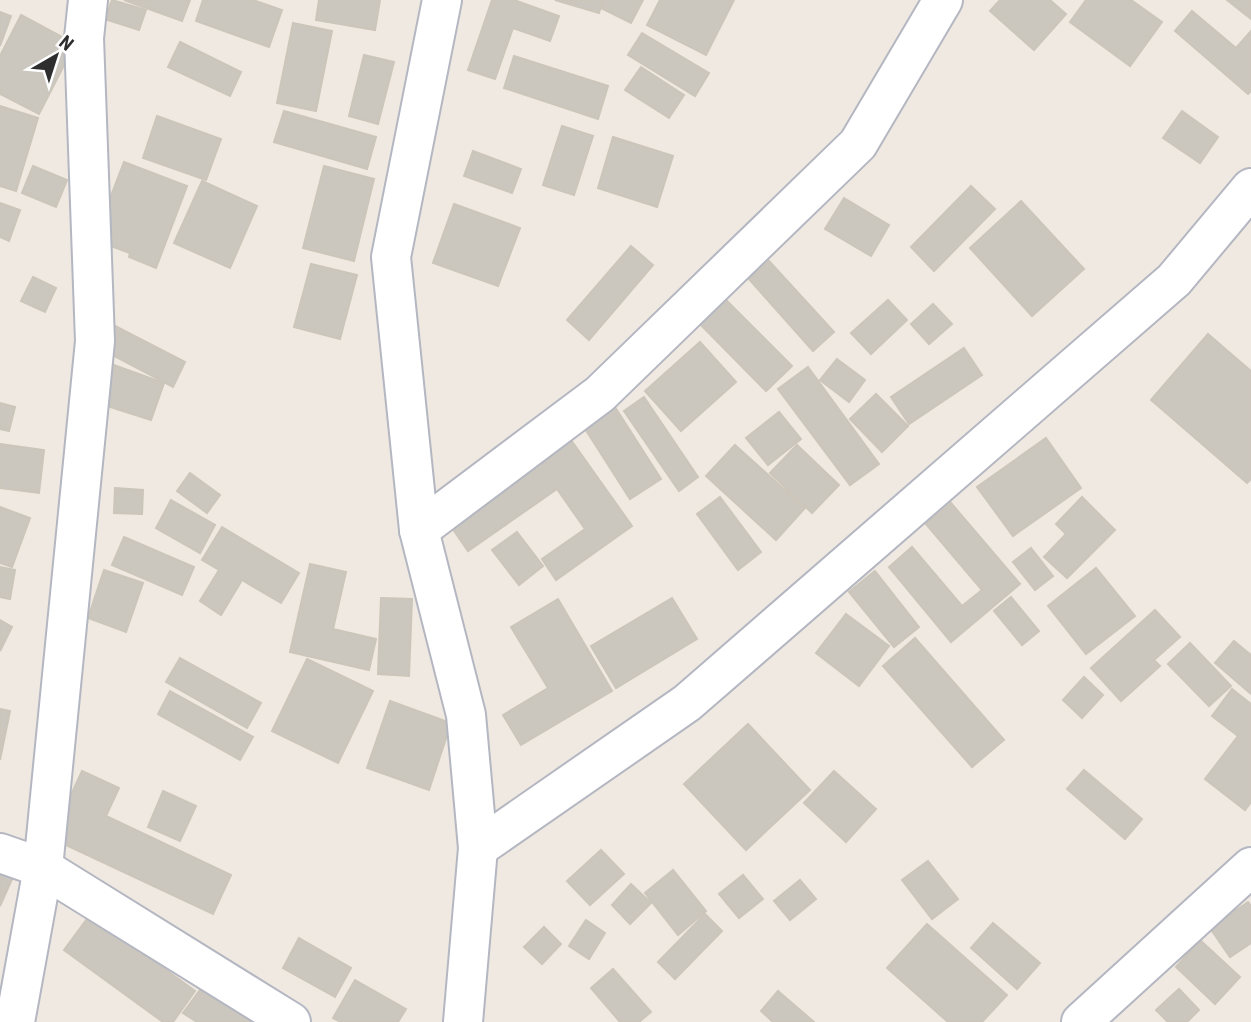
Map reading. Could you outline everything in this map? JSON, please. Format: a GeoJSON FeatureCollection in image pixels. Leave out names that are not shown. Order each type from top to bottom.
{"type":"FeatureCollection","features":[{"type":"Feature","properties":{"kind":"street"},"geometry":{"type":"LineString","coordinates":[[15,1022],[43,868],[95,341],[84,38],[88,0]]}},
{"type":"Feature","properties":{"kind":"street"},"geometry":{"type":"LineString","coordinates":[[442,0],[391,257],[419,530],[466,715],[478,848],[463,1022]]}},
{"type":"Feature","properties":{"kind":"street"},"geometry":{"type":"LineString","coordinates":[[419,530],[600,394],[858,144],[943,0]]}},
{"type":"Feature","properties":{"kind":"street"},"geometry":{"type":"LineString","coordinates":[[478,848],[687,703],[1174,280],[1251,188]]}},
{"type":"Feature","properties":{"kind":"street"},"geometry":{"type":"LineString","coordinates":[[0,853],[43,868],[291,1022]]}},
{"type":"Feature","properties":{"kind":"street"},"geometry":{"type":"LineString","coordinates":[[1081,1022],[1251,867]]}},
{"type":"Feature","properties":{"kind":"building"},"geometry":{"type":"Polygon","coordinates":[[[112,0],[146,10],[139,30],[105,19],[112,0]]]}},
{"type":"Feature","properties":{"kind":"building"},"geometry":{"type":"Polygon","coordinates":[[[124,0],[190,0],[182,21],[124,0]]]}},
{"type":"Feature","properties":{"kind":"building"},"geometry":{"type":"Polygon","coordinates":[[[203,0],[253,0],[282,10],[269,47],[196,21],[203,0]]]}},
{"type":"Feature","properties":{"kind":"building"},"geometry":{"type":"Polygon","coordinates":[[[319,0],[380,0],[375,30],[316,20],[319,0]]]}},
{"type":"Feature","properties":{"kind":"building"},"geometry":{"type":"Polygon","coordinates":[[[492,0],[514,0],[559,16],[550,41],[513,28],[495,79],[468,70],[492,0]]]}},
{"type":"Feature","properties":{"kind":"building"},"geometry":{"type":"Polygon","coordinates":[[[555,0],[603,0],[599,13],[555,0]]]}},
{"type":"Feature","properties":{"kind":"building"},"geometry":{"type":"Polygon","coordinates":[[[605,0],[643,0],[631,23],[601,8],[605,0]]]}},
{"type":"Feature","properties":{"kind":"building"},"geometry":{"type":"Polygon","coordinates":[[[660,0],[734,0],[706,55],[647,25],[660,0]]]}},
{"type":"Feature","properties":{"kind":"building"},"geometry":{"type":"Polygon","coordinates":[[[1000,0],[1050,0],[1066,14],[1034,50],[990,11],[1000,0]]]}},
{"type":"Feature","properties":{"kind":"building"},"geometry":{"type":"Polygon","coordinates":[[[1086,0],[1131,0],[1162,22],[1130,66],[1070,22],[1086,0]]]}},
{"type":"Feature","properties":{"kind":"building"},"geometry":{"type":"Polygon","coordinates":[[[1227,0],[1251,0],[1251,19],[1227,0]]]}},
{"type":"Feature","properties":{"kind":"building"},"geometry":{"type":"Polygon","coordinates":[[[1192,11],[1236,48],[1251,31],[1251,91],[1248,94],[1175,31],[1192,11]]]}},
{"type":"Feature","properties":{"kind":"building"},"geometry":{"type":"Polygon","coordinates":[[[0,12],[11,16],[0,46],[0,12]]]}},
{"type":"Feature","properties":{"kind":"building"},"geometry":{"type":"Polygon","coordinates":[[[21,15],[75,44],[39,114],[0,94],[0,56],[21,15]]]}},
{"type":"Feature","properties":{"kind":"building"},"geometry":{"type":"Polygon","coordinates":[[[293,23],[332,31],[316,111],[277,103],[293,23]]]}},
{"type":"Feature","properties":{"kind":"building"},"geometry":{"type":"Polygon","coordinates":[[[642,33],[709,73],[695,96],[628,55],[642,33]]]}},
{"type":"Feature","properties":{"kind":"building"},"geometry":{"type":"Polygon","coordinates":[[[180,42],[241,72],[230,96],[168,67],[180,42]]]}},
{"type":"Feature","properties":{"kind":"building"},"geometry":{"type":"Polygon","coordinates":[[[364,55],[394,62],[378,124],[349,116],[364,55]]]}},
{"type":"Feature","properties":{"kind":"building"},"geometry":{"type":"Polygon","coordinates":[[[514,56],[608,86],[598,119],[504,88],[514,56]]]}},
{"type":"Feature","properties":{"kind":"building"},"geometry":{"type":"Polygon","coordinates":[[[641,67],[684,95],[669,118],[625,90],[641,67]]]}},
{"type":"Feature","properties":{"kind":"building"},"geometry":{"type":"Polygon","coordinates":[[[0,106],[38,118],[16,191],[0,186],[0,106]]]}},
{"type":"Feature","properties":{"kind":"building"},"geometry":{"type":"Polygon","coordinates":[[[284,111],[376,137],[367,169],[274,142],[284,111]]]}},
{"type":"Feature","properties":{"kind":"building"},"geometry":{"type":"Polygon","coordinates":[[[1182,111],[1218,137],[1200,163],[1163,138],[1182,111]]]}},
{"type":"Feature","properties":{"kind":"building"},"geometry":{"type":"Polygon","coordinates":[[[157,116],[221,139],[206,180],[143,158],[157,116]]]}},
{"type":"Feature","properties":{"kind":"building"},"geometry":{"type":"Polygon","coordinates":[[[562,126],[593,136],[574,195],[543,185],[562,126]]]}},
{"type":"Feature","properties":{"kind":"building"},"geometry":{"type":"Polygon","coordinates":[[[613,137],[673,156],[657,207],[598,188],[613,137]]]}},
{"type":"Feature","properties":{"kind":"building"},"geometry":{"type":"Polygon","coordinates":[[[473,151],[521,169],[512,193],[464,176],[473,151]]]}},
{"type":"Feature","properties":{"kind":"building"},"geometry":{"type":"Polygon","coordinates":[[[124,162],[187,186],[156,268],[129,257],[130,253],[94,240],[124,162]]]}},
{"type":"Feature","properties":{"kind":"building"},"geometry":{"type":"Polygon","coordinates":[[[33,166],[67,180],[56,207],[22,193],[33,166]]]}},
{"type":"Feature","properties":{"kind":"building"},"geometry":{"type":"Polygon","coordinates":[[[324,166],[374,179],[354,261],[303,248],[324,166]]]}},
{"type":"Feature","properties":{"kind":"building"},"geometry":{"type":"Polygon","coordinates":[[[202,181],[257,206],[230,268],[174,243],[202,181]]]}},
{"type":"Feature","properties":{"kind":"building"},"geometry":{"type":"Polygon","coordinates":[[[971,186],[995,209],[934,271],[911,247],[971,186]]]}},
{"type":"Feature","properties":{"kind":"building"},"geometry":{"type":"Polygon","coordinates":[[[844,198],[889,225],[871,256],[825,229],[844,198]]]}},
{"type":"Feature","properties":{"kind":"building"},"geometry":{"type":"Polygon","coordinates":[[[1021,201],[1084,269],[1032,316],[970,248],[1021,201]]]}},
{"type":"Feature","properties":{"kind":"building"},"geometry":{"type":"Polygon","coordinates":[[[0,203],[20,210],[9,241],[0,237],[0,203]]]}},
{"type":"Feature","properties":{"kind":"building"},"geometry":{"type":"Polygon","coordinates":[[[454,204],[520,228],[498,286],[433,263],[454,204]]]}},
{"type":"Feature","properties":{"kind":"building"},"geometry":{"type":"Polygon","coordinates":[[[631,246],[653,265],[589,340],[567,320],[631,246]]]}},
{"type":"Feature","properties":{"kind":"building"},"geometry":{"type":"Polygon","coordinates":[[[769,261],[834,332],[813,351],[749,279],[769,261]]]}},
{"type":"Feature","properties":{"kind":"building"},"geometry":{"type":"Polygon","coordinates":[[[311,264],[357,275],[340,339],[294,327],[311,264]]]}},
{"type":"Feature","properties":{"kind":"building"},"geometry":{"type":"Polygon","coordinates":[[[33,277],[56,288],[45,312],[21,301],[33,277]]]}},
{"type":"Feature","properties":{"kind":"building"},"geometry":{"type":"Polygon","coordinates":[[[720,294],[792,366],[766,391],[695,319],[720,294]]]}},
{"type":"Feature","properties":{"kind":"building"},"geometry":{"type":"Polygon","coordinates":[[[888,300],[907,320],[871,354],[851,333],[888,300]]]}},
{"type":"Feature","properties":{"kind":"building"},"geometry":{"type":"Polygon","coordinates":[[[933,304],[952,324],[929,344],[911,324],[933,304]]]}},
{"type":"Feature","properties":{"kind":"building"},"geometry":{"type":"Polygon","coordinates":[[[115,326],[185,362],[173,387],[103,350],[115,326]]]}},
{"type":"Feature","properties":{"kind":"building"},"geometry":{"type":"Polygon","coordinates":[[[1208,334],[1251,371],[1251,479],[1247,483],[1151,400],[1208,334]]]}},
{"type":"Feature","properties":{"kind":"building"},"geometry":{"type":"Polygon","coordinates":[[[700,342],[736,382],[681,431],[645,391],[700,342]]]}},
{"type":"Feature","properties":{"kind":"building"},"geometry":{"type":"Polygon","coordinates":[[[964,348],[982,375],[909,424],[891,397],[964,348]]]}},
{"type":"Feature","properties":{"kind":"building"},"geometry":{"type":"Polygon","coordinates":[[[837,359],[865,380],[849,402],[820,380],[837,359]]]}},
{"type":"Feature","properties":{"kind":"building"},"geometry":{"type":"Polygon","coordinates":[[[111,364],[164,383],[151,420],[98,403],[111,364]]]}},
{"type":"Feature","properties":{"kind":"building"},"geometry":{"type":"Polygon","coordinates":[[[808,367],[879,464],[850,485],[778,389],[808,367]]]}},
{"type":"Feature","properties":{"kind":"building"},"geometry":{"type":"Polygon","coordinates":[[[876,394],[908,426],[882,452],[850,419],[876,394]]]}},
{"type":"Feature","properties":{"kind":"building"},"geometry":{"type":"Polygon","coordinates":[[[644,397],[698,477],[679,491],[624,411],[644,397]]]}},
{"type":"Feature","properties":{"kind":"building"},"geometry":{"type":"Polygon","coordinates":[[[0,403],[15,407],[9,431],[0,429],[0,403]]]}},
{"type":"Feature","properties":{"kind":"building"},"geometry":{"type":"Polygon","coordinates":[[[613,404],[661,479],[630,499],[582,424],[613,404]]]}},
{"type":"Feature","properties":{"kind":"building"},"geometry":{"type":"Polygon","coordinates":[[[779,412],[801,439],[768,465],[746,438],[779,412]]]}},
{"type":"Feature","properties":{"kind":"building"},"geometry":{"type":"Polygon","coordinates":[[[1046,438],[1081,488],[1013,536],[977,487],[1046,438]]]}},
{"type":"Feature","properties":{"kind":"building"},"geometry":{"type":"Polygon","coordinates":[[[571,440],[632,526],[556,580],[542,559],[585,529],[557,489],[468,551],[450,525],[571,440]]]}},
{"type":"Feature","properties":{"kind":"building"},"geometry":{"type":"Polygon","coordinates":[[[0,444],[44,450],[39,493],[0,488],[0,444]]]}},
{"type":"Feature","properties":{"kind":"building"},"geometry":{"type":"Polygon","coordinates":[[[735,445],[805,508],[776,540],[706,476],[735,445]]]}},
{"type":"Feature","properties":{"kind":"building"},"geometry":{"type":"Polygon","coordinates":[[[797,445],[839,485],[812,513],[770,473],[797,445]]]}},
{"type":"Feature","properties":{"kind":"building"},"geometry":{"type":"Polygon","coordinates":[[[190,473],[220,495],[207,513],[177,491],[190,473]]]}},
{"type":"Feature","properties":{"kind":"building"},"geometry":{"type":"Polygon","coordinates":[[[115,488],[143,490],[142,514],[114,513],[115,488]]]}},
{"type":"Feature","properties":{"kind":"building"},"geometry":{"type":"Polygon","coordinates":[[[720,497],[761,552],[738,570],[697,514],[720,497]]]}},
{"type":"Feature","properties":{"kind":"building"},"geometry":{"type":"Polygon","coordinates":[[[1082,497],[1115,530],[1067,578],[1044,557],[1066,534],[1056,524],[1082,497]]]}},
{"type":"Feature","properties":{"kind":"building"},"geometry":{"type":"Polygon","coordinates":[[[171,500],[215,525],[200,553],[156,528],[171,500]]]}},
{"type":"Feature","properties":{"kind":"building"},"geometry":{"type":"Polygon","coordinates":[[[951,503],[1020,584],[951,642],[889,567],[912,547],[962,606],[982,590],[926,524],[951,503]]]}},
{"type":"Feature","properties":{"kind":"building"},"geometry":{"type":"Polygon","coordinates":[[[0,507],[30,518],[12,567],[0,563],[0,507]]]}},
{"type":"Feature","properties":{"kind":"building"},"geometry":{"type":"Polygon","coordinates":[[[222,527],[299,573],[281,603],[242,580],[221,615],[200,601],[219,570],[202,560],[222,527]]]}},
{"type":"Feature","properties":{"kind":"building"},"geometry":{"type":"Polygon","coordinates":[[[517,532],[543,566],[519,585],[492,550],[517,532]]]}},
{"type":"Feature","properties":{"kind":"building"},"geometry":{"type":"Polygon","coordinates":[[[124,537],[194,567],[182,595],[112,565],[124,537]]]}},
{"type":"Feature","properties":{"kind":"building"},"geometry":{"type":"Polygon","coordinates":[[[1031,548],[1053,576],[1035,590],[1013,562],[1031,548]]]}},
{"type":"Feature","properties":{"kind":"building"},"geometry":{"type":"Polygon","coordinates":[[[310,564],[346,572],[333,629],[376,639],[369,670],[290,652],[310,564]]]}},
{"type":"Feature","properties":{"kind":"building"},"geometry":{"type":"Polygon","coordinates":[[[0,567],[15,570],[10,599],[0,597],[0,567]]]}},
{"type":"Feature","properties":{"kind":"building"},"geometry":{"type":"Polygon","coordinates":[[[1096,568],[1135,616],[1086,654],[1048,606],[1096,568]]]}},
{"type":"Feature","properties":{"kind":"building"},"geometry":{"type":"Polygon","coordinates":[[[104,570],[143,583],[126,632],[88,618],[104,570]]]}},
{"type":"Feature","properties":{"kind":"building"},"geometry":{"type":"Polygon","coordinates":[[[875,571],[919,627],[894,647],[849,592],[875,571]]]}},
{"type":"Feature","properties":{"kind":"building"},"geometry":{"type":"Polygon","coordinates":[[[1011,597],[1039,631],[1022,645],[994,611],[1011,597]]]}},
{"type":"Feature","properties":{"kind":"building"},"geometry":{"type":"Polygon","coordinates":[[[381,598],[412,599],[409,676],[378,674],[381,598]]]}},
{"type":"Feature","properties":{"kind":"building"},"geometry":{"type":"Polygon","coordinates":[[[672,598],[697,639],[616,688],[591,646],[672,598]]]}},
{"type":"Feature","properties":{"kind":"building"},"geometry":{"type":"Polygon","coordinates":[[[558,599],[612,691],[521,745],[503,715],[548,688],[511,627],[558,599]]]}},
{"type":"Feature","properties":{"kind":"building"},"geometry":{"type":"Polygon","coordinates":[[[1155,610],[1180,637],[1154,660],[1160,666],[1121,701],[1091,668],[1155,610]]]}},
{"type":"Feature","properties":{"kind":"building"},"geometry":{"type":"Polygon","coordinates":[[[846,614],[889,646],[859,686],[816,653],[846,614]]]}},
{"type":"Feature","properties":{"kind":"building"},"geometry":{"type":"Polygon","coordinates":[[[0,620],[12,627],[0,651],[0,620]]]}},
{"type":"Feature","properties":{"kind":"building"},"geometry":{"type":"Polygon","coordinates":[[[915,638],[1004,740],[972,767],[883,666],[915,638]]]}},
{"type":"Feature","properties":{"kind":"building"},"geometry":{"type":"Polygon","coordinates":[[[1234,641],[1251,655],[1251,694],[1215,663],[1234,641]]]}},
{"type":"Feature","properties":{"kind":"building"},"geometry":{"type":"Polygon","coordinates":[[[1190,643],[1231,686],[1209,706],[1168,664],[1190,643]]]}},
{"type":"Feature","properties":{"kind":"building"},"geometry":{"type":"Polygon","coordinates":[[[180,658],[261,703],[247,728],[166,682],[180,658]]]}},
{"type":"Feature","properties":{"kind":"building"},"geometry":{"type":"Polygon","coordinates":[[[307,659],[373,691],[338,763],[272,731],[307,659]]]}},
{"type":"Feature","properties":{"kind":"building"},"geometry":{"type":"Polygon","coordinates":[[[1084,677],[1103,695],[1082,718],[1063,700],[1084,677]]]}},
{"type":"Feature","properties":{"kind":"building"},"geometry":{"type":"Polygon","coordinates":[[[1232,689],[1251,704],[1251,802],[1245,810],[1205,779],[1238,736],[1212,716],[1232,689]]]}},
{"type":"Feature","properties":{"kind":"building"},"geometry":{"type":"Polygon","coordinates":[[[170,691],[253,737],[240,760],[158,714],[170,691]]]}},
{"type":"Feature","properties":{"kind":"building"},"geometry":{"type":"Polygon","coordinates":[[[390,701],[451,723],[429,790],[367,768],[390,701]]]}},
{"type":"Feature","properties":{"kind":"building"},"geometry":{"type":"Polygon","coordinates":[[[0,709],[10,711],[0,760],[0,709]]]}},
{"type":"Feature","properties":{"kind":"building"},"geometry":{"type":"Polygon","coordinates":[[[748,724],[810,790],[746,850],[684,784],[748,724]]]}},
{"type":"Feature","properties":{"kind":"building"},"geometry":{"type":"Polygon","coordinates":[[[1084,770],[1142,819],[1125,839],[1067,789],[1084,770]]]}},
{"type":"Feature","properties":{"kind":"building"},"geometry":{"type":"Polygon","coordinates":[[[82,771],[119,788],[106,816],[231,875],[213,914],[51,838],[82,771]]]}},
{"type":"Feature","properties":{"kind":"building"},"geometry":{"type":"Polygon","coordinates":[[[834,771],[876,809],[846,842],[804,803],[834,771]]]}},
{"type":"Feature","properties":{"kind":"building"},"geometry":{"type":"Polygon","coordinates":[[[163,791],[196,806],[180,841],[148,827],[163,791]]]}},
{"type":"Feature","properties":{"kind":"building"},"geometry":{"type":"Polygon","coordinates":[[[601,850],[624,874],[590,905],[567,881],[601,850]]]}},
{"type":"Feature","properties":{"kind":"building"},"geometry":{"type":"Polygon","coordinates":[[[928,861],[958,899],[932,919],[902,880],[928,861]]]}},
{"type":"Feature","properties":{"kind":"building"},"geometry":{"type":"Polygon","coordinates":[[[673,870],[706,911],[678,935],[645,893],[673,870]]]}},
{"type":"Feature","properties":{"kind":"building"},"geometry":{"type":"Polygon","coordinates":[[[0,871],[13,877],[0,906],[0,871]]]}},
{"type":"Feature","properties":{"kind":"building"},"geometry":{"type":"Polygon","coordinates":[[[743,875],[763,899],[739,918],[719,894],[743,875]]]}},
{"type":"Feature","properties":{"kind":"building"},"geometry":{"type":"Polygon","coordinates":[[[800,880],[816,899],[790,920],[774,901],[800,880]]]}},
{"type":"Feature","properties":{"kind":"building"},"geometry":{"type":"Polygon","coordinates":[[[631,884],[651,903],[630,924],[612,905],[631,884]]]}},
{"type":"Feature","properties":{"kind":"building"},"geometry":{"type":"Polygon","coordinates":[[[1248,902],[1251,906],[1251,943],[1230,957],[1210,928],[1248,902]]]}},
{"type":"Feature","properties":{"kind":"building"},"geometry":{"type":"Polygon","coordinates":[[[705,914],[722,931],[675,979],[658,962],[705,914]]]}},
{"type":"Feature","properties":{"kind":"building"},"geometry":{"type":"Polygon","coordinates":[[[90,915],[195,991],[173,1022],[163,1022],[64,950],[90,915]]]}},
{"type":"Feature","properties":{"kind":"building"},"geometry":{"type":"Polygon","coordinates":[[[586,920],[605,933],[589,959],[569,946],[586,920]]]}},
{"type":"Feature","properties":{"kind":"building"},"geometry":{"type":"Polygon","coordinates":[[[993,923],[1040,963],[1017,989],[971,948],[993,923]]]}},
{"type":"Feature","properties":{"kind":"building"},"geometry":{"type":"Polygon","coordinates":[[[927,924],[1007,995],[982,1022],[948,1022],[887,968],[927,924]]]}},
{"type":"Feature","properties":{"kind":"building"},"geometry":{"type":"Polygon","coordinates":[[[544,927],[561,944],[542,964],[524,947],[544,927]]]}},
{"type":"Feature","properties":{"kind":"building"},"geometry":{"type":"Polygon","coordinates":[[[299,938],[351,968],[335,997],[283,968],[299,938]]]}},
{"type":"Feature","properties":{"kind":"building"},"geometry":{"type":"Polygon","coordinates":[[[1200,940],[1240,977],[1215,1004],[1176,967],[1200,940]]]}},
{"type":"Feature","properties":{"kind":"building"},"geometry":{"type":"Polygon","coordinates":[[[613,969],[651,1012],[639,1022],[620,1022],[591,988],[613,969]]]}},
{"type":"Feature","properties":{"kind":"building"},"geometry":{"type":"Polygon","coordinates":[[[355,980],[406,1009],[398,1022],[341,1022],[333,1018],[355,980]]]}},
{"type":"Feature","properties":{"kind":"building"},"geometry":{"type":"Polygon","coordinates":[[[203,986],[253,1022],[197,1022],[183,1013],[203,986]]]}},
{"type":"Feature","properties":{"kind":"building"},"geometry":{"type":"Polygon","coordinates":[[[1179,989],[1199,1010],[1187,1022],[1168,1022],[1156,1010],[1179,989]]]}},
{"type":"Feature","properties":{"kind":"building"},"geometry":{"type":"Polygon","coordinates":[[[778,991],[814,1022],[773,1022],[761,1011],[778,991]]]}}]}
